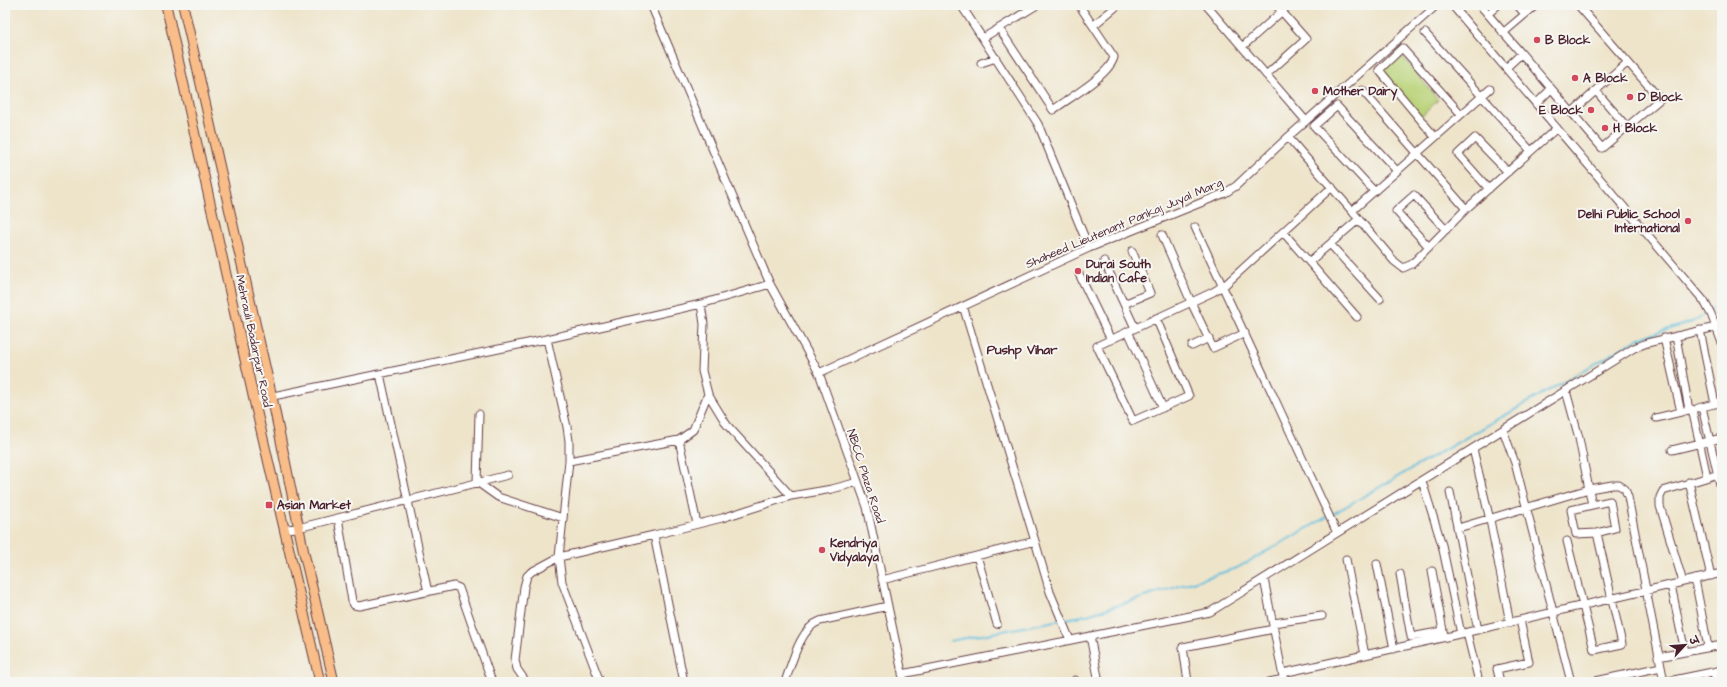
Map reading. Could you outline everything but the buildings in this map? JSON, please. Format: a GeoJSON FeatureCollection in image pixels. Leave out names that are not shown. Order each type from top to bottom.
{"type":"FeatureCollection","features":[{"type":"Feature","properties":{"kind":"main road","name":"Mehrauli Badarpur Road"},"geometry":{"type":"LineString","coordinates":[[166,5],[254,400],[320,682]]}},
{"type":"Feature","properties":{"kind":"main road","name":"Mehrauli Badarpur Road"},"geometry":{"type":"LineString","coordinates":[[183,5],[272,397],[298,528],[334,682]]}},
{"type":"Feature","properties":{"kind":"main road"},"geometry":{"type":"LineString","coordinates":[[176,47],[191,43]]}},
{"type":"Feature","properties":{"kind":"street","name":"NBCC Plaza Road"},"geometry":{"type":"LineString","coordinates":[[651,5],[770,284],[819,373],[867,507],[903,678]]}},
{"type":"Feature","properties":{"kind":"street"},"geometry":{"type":"LineString","coordinates":[[961,5],[1038,124],[1089,248]]}},
{"type":"Feature","properties":{"kind":"street"},"geometry":{"type":"LineString","coordinates":[[999,28],[1053,110],[1102,74],[1112,64],[1114,57],[1094,25],[1079,5]]}},
{"type":"Feature","properties":{"kind":"street"},"geometry":{"type":"LineString","coordinates":[[1094,25],[1118,5]]}},
{"type":"Feature","properties":{"kind":"street"},"geometry":{"type":"LineString","coordinates":[[1206,5],[1306,122]]}},
{"type":"Feature","properties":{"kind":"street"},"geometry":{"type":"LineString","coordinates":[[1266,75],[1306,39],[1276,5]]}},
{"type":"Feature","properties":{"kind":"street"},"geometry":{"type":"LineString","coordinates":[[1242,47],[1289,5]]}},
{"type":"Feature","properties":{"kind":"street","name":"Shaheed Lieutenant Pankaj Juyal Marg"},"geometry":{"type":"LineString","coordinates":[[819,373],[1089,248],[1225,193],[1236,186],[1288,137],[1437,5]]}},
{"type":"Feature","properties":{"kind":"street"},"geometry":{"type":"LineString","coordinates":[[1452,5],[1704,301],[1711,314],[1722,343]]}},
{"type":"Feature","properties":{"kind":"street"},"geometry":{"type":"LineString","coordinates":[[1480,5],[1602,148],[1660,99],[1578,5]]}},
{"type":"Feature","properties":{"kind":"street"},"geometry":{"type":"LineString","coordinates":[[1488,14],[1498,5]]}},
{"type":"Feature","properties":{"kind":"street"},"geometry":{"type":"LineString","coordinates":[[1517,5],[1525,14]]}},
{"type":"Feature","properties":{"kind":"street"},"geometry":{"type":"LineString","coordinates":[[1503,33],[1536,5]]}},
{"type":"Feature","properties":{"kind":"street"},"geometry":{"type":"LineString","coordinates":[[983,38],[1032,6]]}},
{"type":"Feature","properties":{"kind":"street"},"geometry":{"type":"LineString","coordinates":[[1425,33],[1531,151]]}},
{"type":"Feature","properties":{"kind":"street"},"geometry":{"type":"LineString","coordinates":[[1435,137],[1380,70],[1402,48],[1461,114]]}},
{"type":"Feature","properties":{"kind":"street"},"geometry":{"type":"LineString","coordinates":[[1506,68],[1521,54]]}},
{"type":"Feature","properties":{"kind":"street"},"geometry":{"type":"LineString","coordinates":[[981,63],[996,58]]}},
{"type":"Feature","properties":{"kind":"street"},"geometry":{"type":"LineString","coordinates":[[1571,113],[1628,62]]}},
{"type":"Feature","properties":{"kind":"street"},"geometry":{"type":"LineString","coordinates":[[1352,210],[1490,89]]}},
{"type":"Feature","properties":{"kind":"street"},"geometry":{"type":"LineString","coordinates":[[1362,90],[1466,209]]}},
{"type":"Feature","properties":{"kind":"street"},"geometry":{"type":"LineString","coordinates":[[1536,104],[1551,90]]}},
{"type":"Feature","properties":{"kind":"street"},"geometry":{"type":"LineString","coordinates":[[1596,91],[1628,127]]}},
{"type":"Feature","properties":{"kind":"street"},"geometry":{"type":"LineString","coordinates":[[1374,191],[1314,126],[1337,106],[1397,171]]}},
{"type":"Feature","properties":{"kind":"street"},"geometry":{"type":"LineString","coordinates":[[1288,137],[1352,210],[1394,261],[1402,268],[1412,264],[1466,209],[1557,128]]}},
{"type":"Feature","properties":{"kind":"street"},"geometry":{"type":"LineString","coordinates":[[1489,189],[1458,154],[1475,138],[1508,172]]}},
{"type":"Feature","properties":{"kind":"street"},"geometry":{"type":"LineString","coordinates":[[1156,318],[1189,396],[1133,421],[1097,346],[1223,286],[1332,187]]}},
{"type":"Feature","properties":{"kind":"street"},"geometry":{"type":"LineString","coordinates":[[1429,247],[1396,211],[1414,195],[1446,230]]}},
{"type":"Feature","properties":{"kind":"street"},"geometry":{"type":"LineString","coordinates":[[1309,262],[1359,219]]}},
{"type":"Feature","properties":{"kind":"street"},"geometry":{"type":"LineString","coordinates":[[1195,227],[1337,534]]}},
{"type":"Feature","properties":{"kind":"street"},"geometry":{"type":"LineString","coordinates":[[1283,232],[1357,317]]}},
{"type":"Feature","properties":{"kind":"street"},"geometry":{"type":"LineString","coordinates":[[1162,235],[1213,348],[1245,333]]}},
{"type":"Feature","properties":{"kind":"street"},"geometry":{"type":"LineString","coordinates":[[1330,244],[1380,299]]}},
{"type":"Feature","properties":{"kind":"street"},"geometry":{"type":"LineString","coordinates":[[1124,304],[1150,293],[1132,251]]}},
{"type":"Feature","properties":{"kind":"street"},"geometry":{"type":"LineString","coordinates":[[1104,261],[1124,304],[1132,330],[1163,408]]}},
{"type":"Feature","properties":{"kind":"street"},"geometry":{"type":"LineString","coordinates":[[1079,274],[1111,340]]}},
{"type":"Feature","properties":{"kind":"street"},"geometry":{"type":"LineString","coordinates":[[254,400],[547,339],[701,304],[770,284]]}},
{"type":"Feature","properties":{"kind":"street"},"geometry":{"type":"LineString","coordinates":[[701,304],[704,324],[702,371],[708,394],[727,425],[791,496]]}},
{"type":"Feature","properties":{"kind":"street"},"geometry":{"type":"LineString","coordinates":[[963,306],[1050,592],[1070,640]]}},
{"type":"Feature","properties":{"kind":"street"},"geometry":{"type":"LineString","coordinates":[[903,678],[1070,640],[1210,612],[1634,348],[1664,338],[1716,327]]}},
{"type":"Feature","properties":{"kind":"street"},"geometry":{"type":"LineString","coordinates":[[1656,418],[1718,403],[1700,330]]}},
{"type":"Feature","properties":{"kind":"street"},"geometry":{"type":"LineString","coordinates":[[1676,336],[1690,409],[1700,443],[1707,478]]}},
{"type":"Feature","properties":{"kind":"street"},"geometry":{"type":"LineString","coordinates":[[1192,346],[1209,338]]}},
{"type":"Feature","properties":{"kind":"street"},"geometry":{"type":"LineString","coordinates":[[1664,338],[1681,412]]}},
{"type":"Feature","properties":{"kind":"street"},"geometry":{"type":"LineString","coordinates":[[547,339],[567,427],[569,461],[559,557],[562,582],[600,682]]}},
{"type":"Feature","properties":{"kind":"street"},"geometry":{"type":"LineString","coordinates":[[380,374],[428,592]]}},
{"type":"Feature","properties":{"kind":"street"},"geometry":{"type":"LineString","coordinates":[[1566,390],[1580,438],[1592,505]]}},
{"type":"Feature","properties":{"kind":"street"},"geometry":{"type":"LineString","coordinates":[[569,461],[679,440],[692,430],[708,394]]}},
{"type":"Feature","properties":{"kind":"street"},"geometry":{"type":"LineString","coordinates":[[1702,407],[1709,441],[1719,474],[1722,493]]}},
{"type":"Feature","properties":{"kind":"street"},"geometry":{"type":"LineString","coordinates":[[477,482],[479,414]]}},
{"type":"Feature","properties":{"kind":"street"},"geometry":{"type":"LineString","coordinates":[[1503,430],[1515,463],[1571,682]]}},
{"type":"Feature","properties":{"kind":"street"},"geometry":{"type":"LineString","coordinates":[[1672,450],[1722,438]]}},
{"type":"Feature","properties":{"kind":"street"},"geometry":{"type":"LineString","coordinates":[[679,440],[697,524]]}},
{"type":"Feature","properties":{"kind":"street"},"geometry":{"type":"LineString","coordinates":[[1473,449],[1490,520],[1510,623]]}},
{"type":"Feature","properties":{"kind":"street"},"geometry":{"type":"LineString","coordinates":[[1683,582],[1660,506],[1660,498],[1663,491],[1719,474]]}},
{"type":"Feature","properties":{"kind":"street"},"geometry":{"type":"LineString","coordinates":[[284,529],[298,528],[508,475]]}},
{"type":"Feature","properties":{"kind":"street"},"geometry":{"type":"LineString","coordinates":[[1422,481],[1442,545],[1464,633],[1479,682]]}},
{"type":"Feature","properties":{"kind":"street"},"geometry":{"type":"LineString","coordinates":[[477,482],[498,497],[563,518]]}},
{"type":"Feature","properties":{"kind":"street"},"geometry":{"type":"LineString","coordinates":[[526,682],[517,669],[515,660],[524,587],[527,576],[531,572],[559,557],[722,518],[791,496],[832,489],[858,482]]}},
{"type":"Feature","properties":{"kind":"street"},"geometry":{"type":"LineString","coordinates":[[1689,482],[1711,576]]}},
{"type":"Feature","properties":{"kind":"street"},"geometry":{"type":"LineString","coordinates":[[1458,528],[1490,520],[1589,489],[1612,485],[1619,486],[1625,490],[1628,497],[1664,682],[1693,679],[1722,670]]}},
{"type":"Feature","properties":{"kind":"street"},"geometry":{"type":"LineString","coordinates":[[1450,492],[1478,630]]}},
{"type":"Feature","properties":{"kind":"street"},"geometry":{"type":"LineString","coordinates":[[1610,501],[1614,528],[1597,532],[1576,534],[1571,510],[1610,501]]}},
{"type":"Feature","properties":{"kind":"street"},"geometry":{"type":"LineString","coordinates":[[338,518],[352,601],[354,605],[359,606],[454,586],[459,588],[492,682]]}},
{"type":"Feature","properties":{"kind":"street"},"geometry":{"type":"LineString","coordinates":[[1567,541],[1594,650],[1622,644],[1597,532]]}},
{"type":"Feature","properties":{"kind":"street"},"geometry":{"type":"LineString","coordinates":[[654,534],[684,682]]}},
{"type":"Feature","properties":{"kind":"street"},"geometry":{"type":"LineString","coordinates":[[882,580],[1035,541]]}},
{"type":"Feature","properties":{"kind":"street"},"geometry":{"type":"LineString","coordinates":[[977,556],[997,624]]}},
{"type":"Feature","properties":{"kind":"street"},"geometry":{"type":"LineString","coordinates":[[1346,559],[1365,655]]}},
{"type":"Feature","properties":{"kind":"street"},"geometry":{"type":"LineString","coordinates":[[1377,564],[1394,649]]}},
{"type":"Feature","properties":{"kind":"street"},"geometry":{"type":"LineString","coordinates":[[1432,571],[1444,634]]}},
{"type":"Feature","properties":{"kind":"street"},"geometry":{"type":"LineString","coordinates":[[1400,574],[1411,637],[1464,633],[1722,573]]}},
{"type":"Feature","properties":{"kind":"street"},"geometry":{"type":"LineString","coordinates":[[1264,579],[1284,678]]}},
{"type":"Feature","properties":{"kind":"street"},"geometry":{"type":"LineString","coordinates":[[1695,580],[1708,647]]}},
{"type":"Feature","properties":{"kind":"street"},"geometry":{"type":"LineString","coordinates":[[1671,585],[1685,652]]}},
{"type":"Feature","properties":{"kind":"street"},"geometry":{"type":"LineString","coordinates":[[784,682],[796,651],[806,630],[810,626],[820,621],[888,606]]}},
{"type":"Feature","properties":{"kind":"street"},"geometry":{"type":"LineString","coordinates":[[1188,682],[1183,647],[1322,616]]}},
{"type":"Feature","properties":{"kind":"street"},"geometry":{"type":"LineString","coordinates":[[1500,682],[1497,669],[1529,662],[1520,620]]}},
{"type":"Feature","properties":{"kind":"street"},"geometry":{"type":"LineString","coordinates":[[1268,682],[1365,655],[1394,649],[1444,634]]}},
{"type":"Feature","properties":{"kind":"street"},"geometry":{"type":"LineString","coordinates":[[1090,636],[1099,682]]}},
{"type":"Feature","properties":{"kind":"street"},"geometry":{"type":"LineString","coordinates":[[1658,657],[1722,645]]}},
{"type":"Feature","properties":{"kind":"street"},"geometry":{"type":"LineString","coordinates":[[1591,682],[1661,667]]}},
{"type":"Feature","properties":{"kind":"street"},"geometry":{"type":"LineString","coordinates":[[1714,672],[1716,682]]}},
{"type":"Feature","properties":{"kind":"green space"},"geometry":{"type":"Polygon","coordinates":[[[1400,53],[1438,100],[1419,119],[1379,74],[1400,53]]]}},
{"type":"Feature","properties":{"kind":"waterway"},"geometry":{"type":"LineString","coordinates":[[1331,515],[1640,338],[1692,322],[1722,303]]}},
{"type":"Feature","properties":{"kind":"waterway"},"geometry":{"type":"LineString","coordinates":[[950,641],[1087,615],[1237,568],[1327,517]]}},
{"type":"Feature","properties":{"kind":"place","name":"B Block"},"geometry":{"type":"Point","coordinates":[1537,40]}},
{"type":"Feature","properties":{"kind":"place","name":"A Block"},"geometry":{"type":"Point","coordinates":[1575,78]}},
{"type":"Feature","properties":{"kind":"place","name":"Mother Dairy"},"geometry":{"type":"Point","coordinates":[1315,91]}},
{"type":"Feature","properties":{"kind":"place","name":"D Block"},"geometry":{"type":"Point","coordinates":[1630,97]}},
{"type":"Feature","properties":{"kind":"place","name":"E Block"},"geometry":{"type":"Point","coordinates":[1591,110]}},
{"type":"Feature","properties":{"kind":"place","name":"H Block"},"geometry":{"type":"Point","coordinates":[1605,128]}},
{"type":"Feature","properties":{"kind":"place","name":"Delhi Public School International"},"geometry":{"type":"Point","coordinates":[1688,221]}},
{"type":"Feature","properties":{"kind":"place","name":"Durai South Indian Cafe"},"geometry":{"type":"Point","coordinates":[1078,271]}},
{"type":"Feature","properties":{"kind":"place","name":"Asian Market"},"geometry":{"type":"Point","coordinates":[269,505]}},
{"type":"Feature","properties":{"kind":"place","name":"Kendriya Vidyalaya"},"geometry":{"type":"Point","coordinates":[822,550]}},
{"type":"Feature","properties":{"kind":"district","name":"Pushp Vihar"},"geometry":{"type":"Point","coordinates":[1022,349]}}]}
